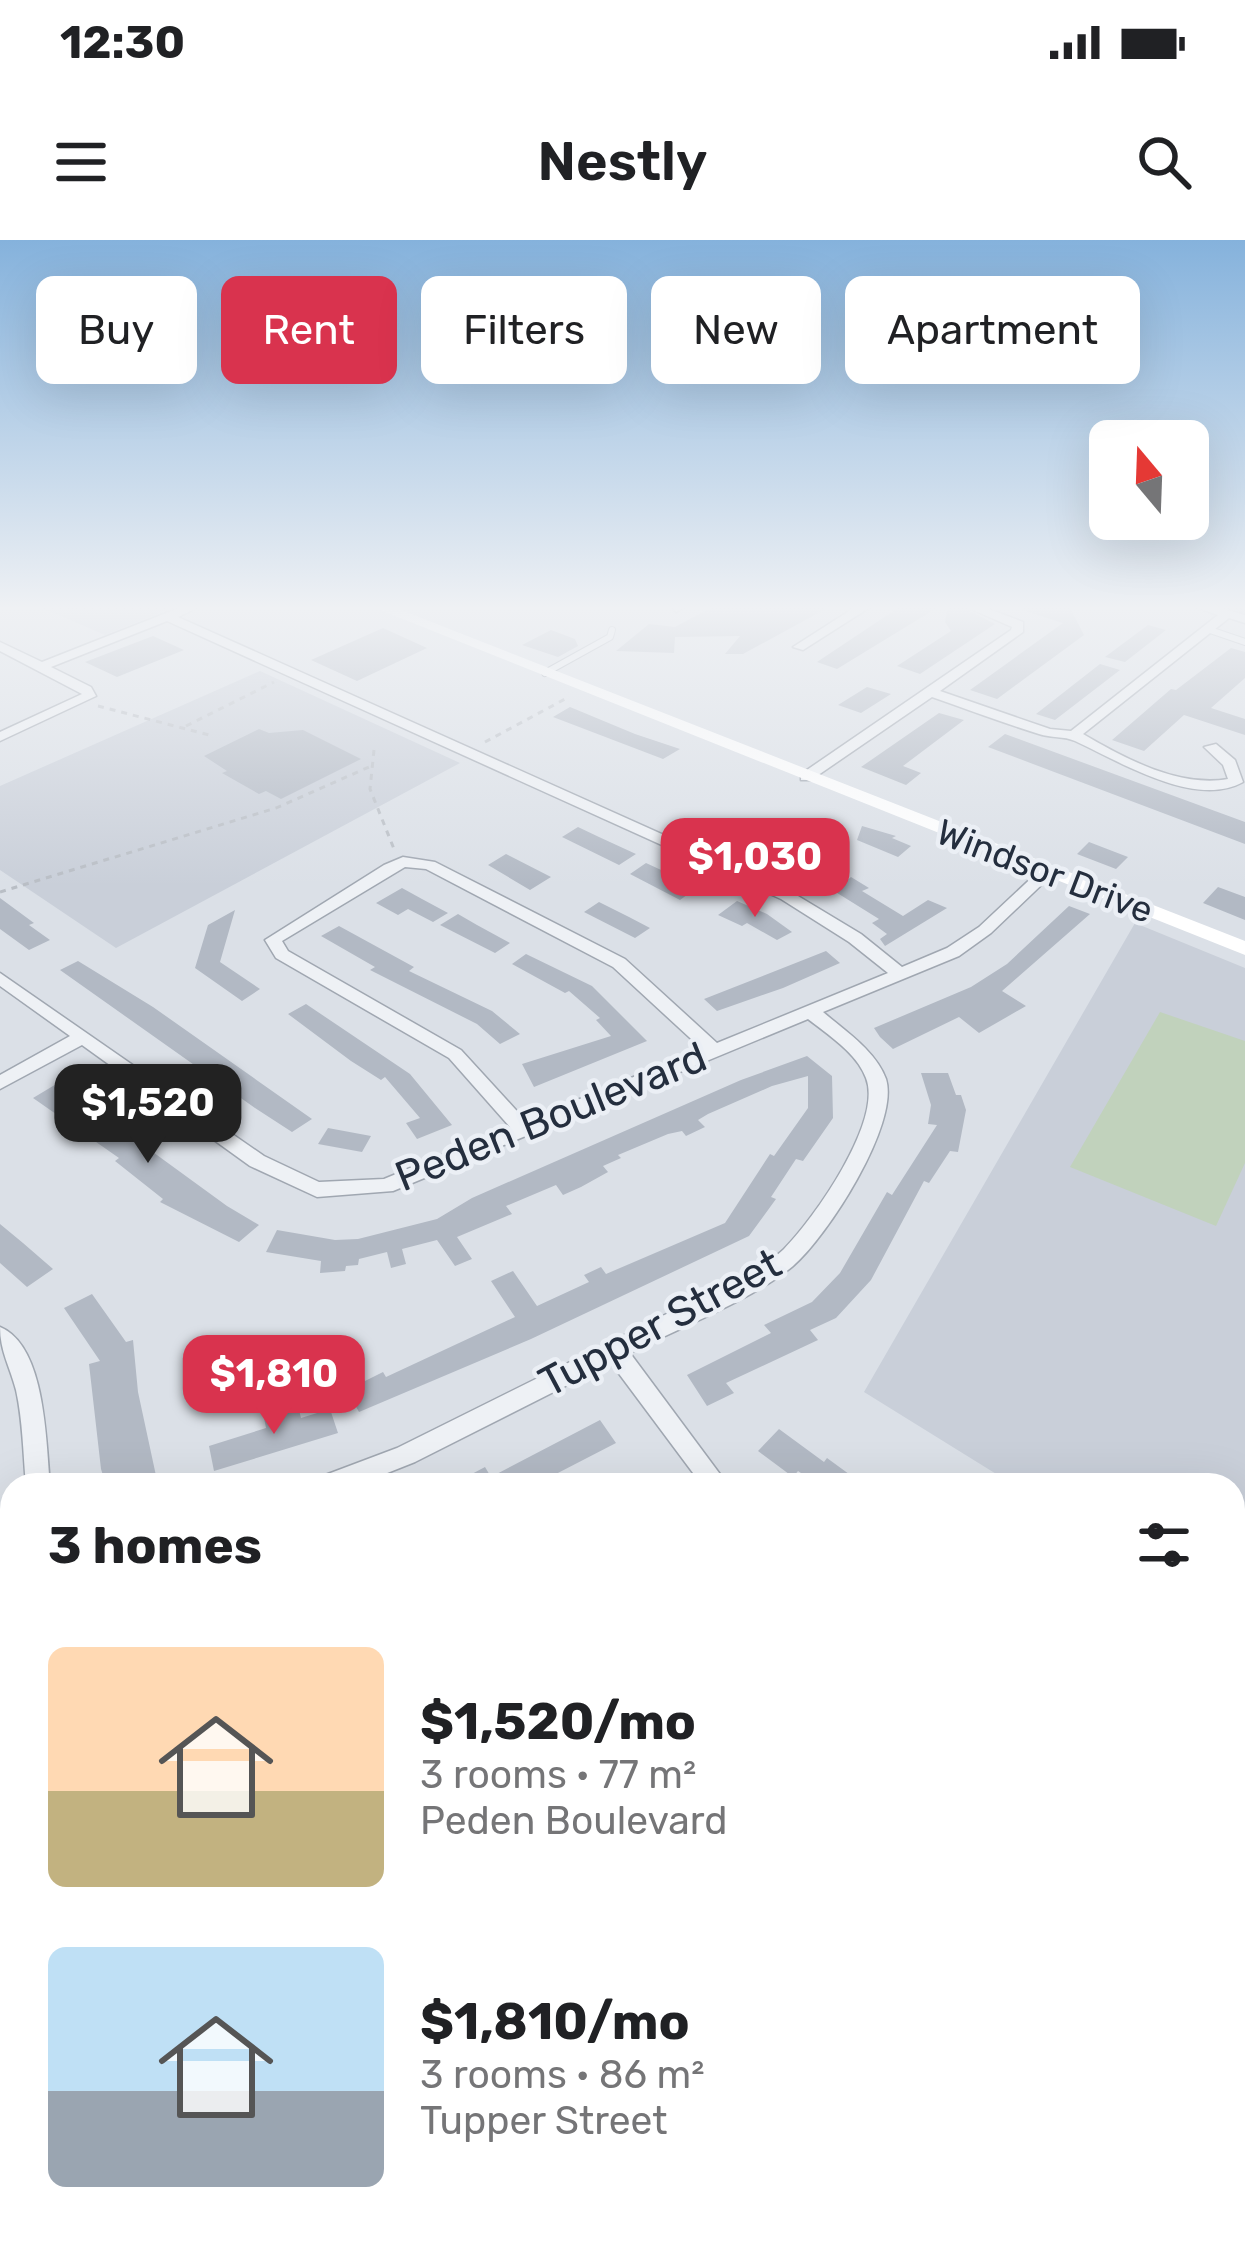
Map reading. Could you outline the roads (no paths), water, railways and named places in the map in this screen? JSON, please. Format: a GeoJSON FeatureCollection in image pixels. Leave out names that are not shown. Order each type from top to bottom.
{"type":"FeatureCollection","features":[{"type":"Feature","properties":{"kind":"street"},"geometry":{"type":"LineString","coordinates":[[0,736],[86,699]]}},
{"type":"Feature","properties":{"kind":"street"},"geometry":{"type":"LineString","coordinates":[[349,699],[787,896],[855,938],[902,975]]}},
{"type":"Feature","properties":{"kind":"street","name":"Windsor Drive"},"geometry":{"type":"LineString","coordinates":[[610,699],[1245,949]]}},
{"type":"Feature","properties":{"kind":"street"},"geometry":{"type":"LineString","coordinates":[[806,777],[920,699]]}},
{"type":"Feature","properties":{"kind":"street"},"geometry":{"type":"LineString","coordinates":[[952,699],[1048,734],[1074,735],[1108,754],[1198,785],[1219,788],[1236,782],[1230,764],[1211,747]]}},
{"type":"Feature","properties":{"kind":"street"},"geometry":{"type":"LineString","coordinates":[[1074,735],[1118,699]]}},
{"type":"Feature","properties":{"kind":"street"},"geometry":{"type":"LineString","coordinates":[[523,1130],[455,1054],[282,954],[273,940],[403,862],[430,865],[619,964],[716,1051]]}},
{"type":"Feature","properties":{"kind":"street","name":"Peden Boulevard"},"geometry":{"type":"LineString","coordinates":[[0,978],[257,1161],[317,1190],[386,1186],[953,952],[985,930],[1047,872]]}},
{"type":"Feature","properties":{"kind":"street","name":"Tupper Street"},"geometry":{"type":"LineString","coordinates":[[360,1473],[406,1456],[615,1351],[753,1281],[794,1253],[865,1147],[879,1113],[877,1082],[841,1038],[812,1013]]}},
{"type":"Feature","properties":{"kind":"street"},"geometry":{"type":"LineString","coordinates":[[0,1083],[82,1037]]}},
{"type":"Feature","properties":{"kind":"street"},"geometry":{"type":"LineString","coordinates":[[0,1336],[14,1349],[27,1389],[37,1473]]}},
{"type":"Feature","properties":{"kind":"street"},"geometry":{"type":"LineString","coordinates":[[615,1351],[707,1473]]}}]}
